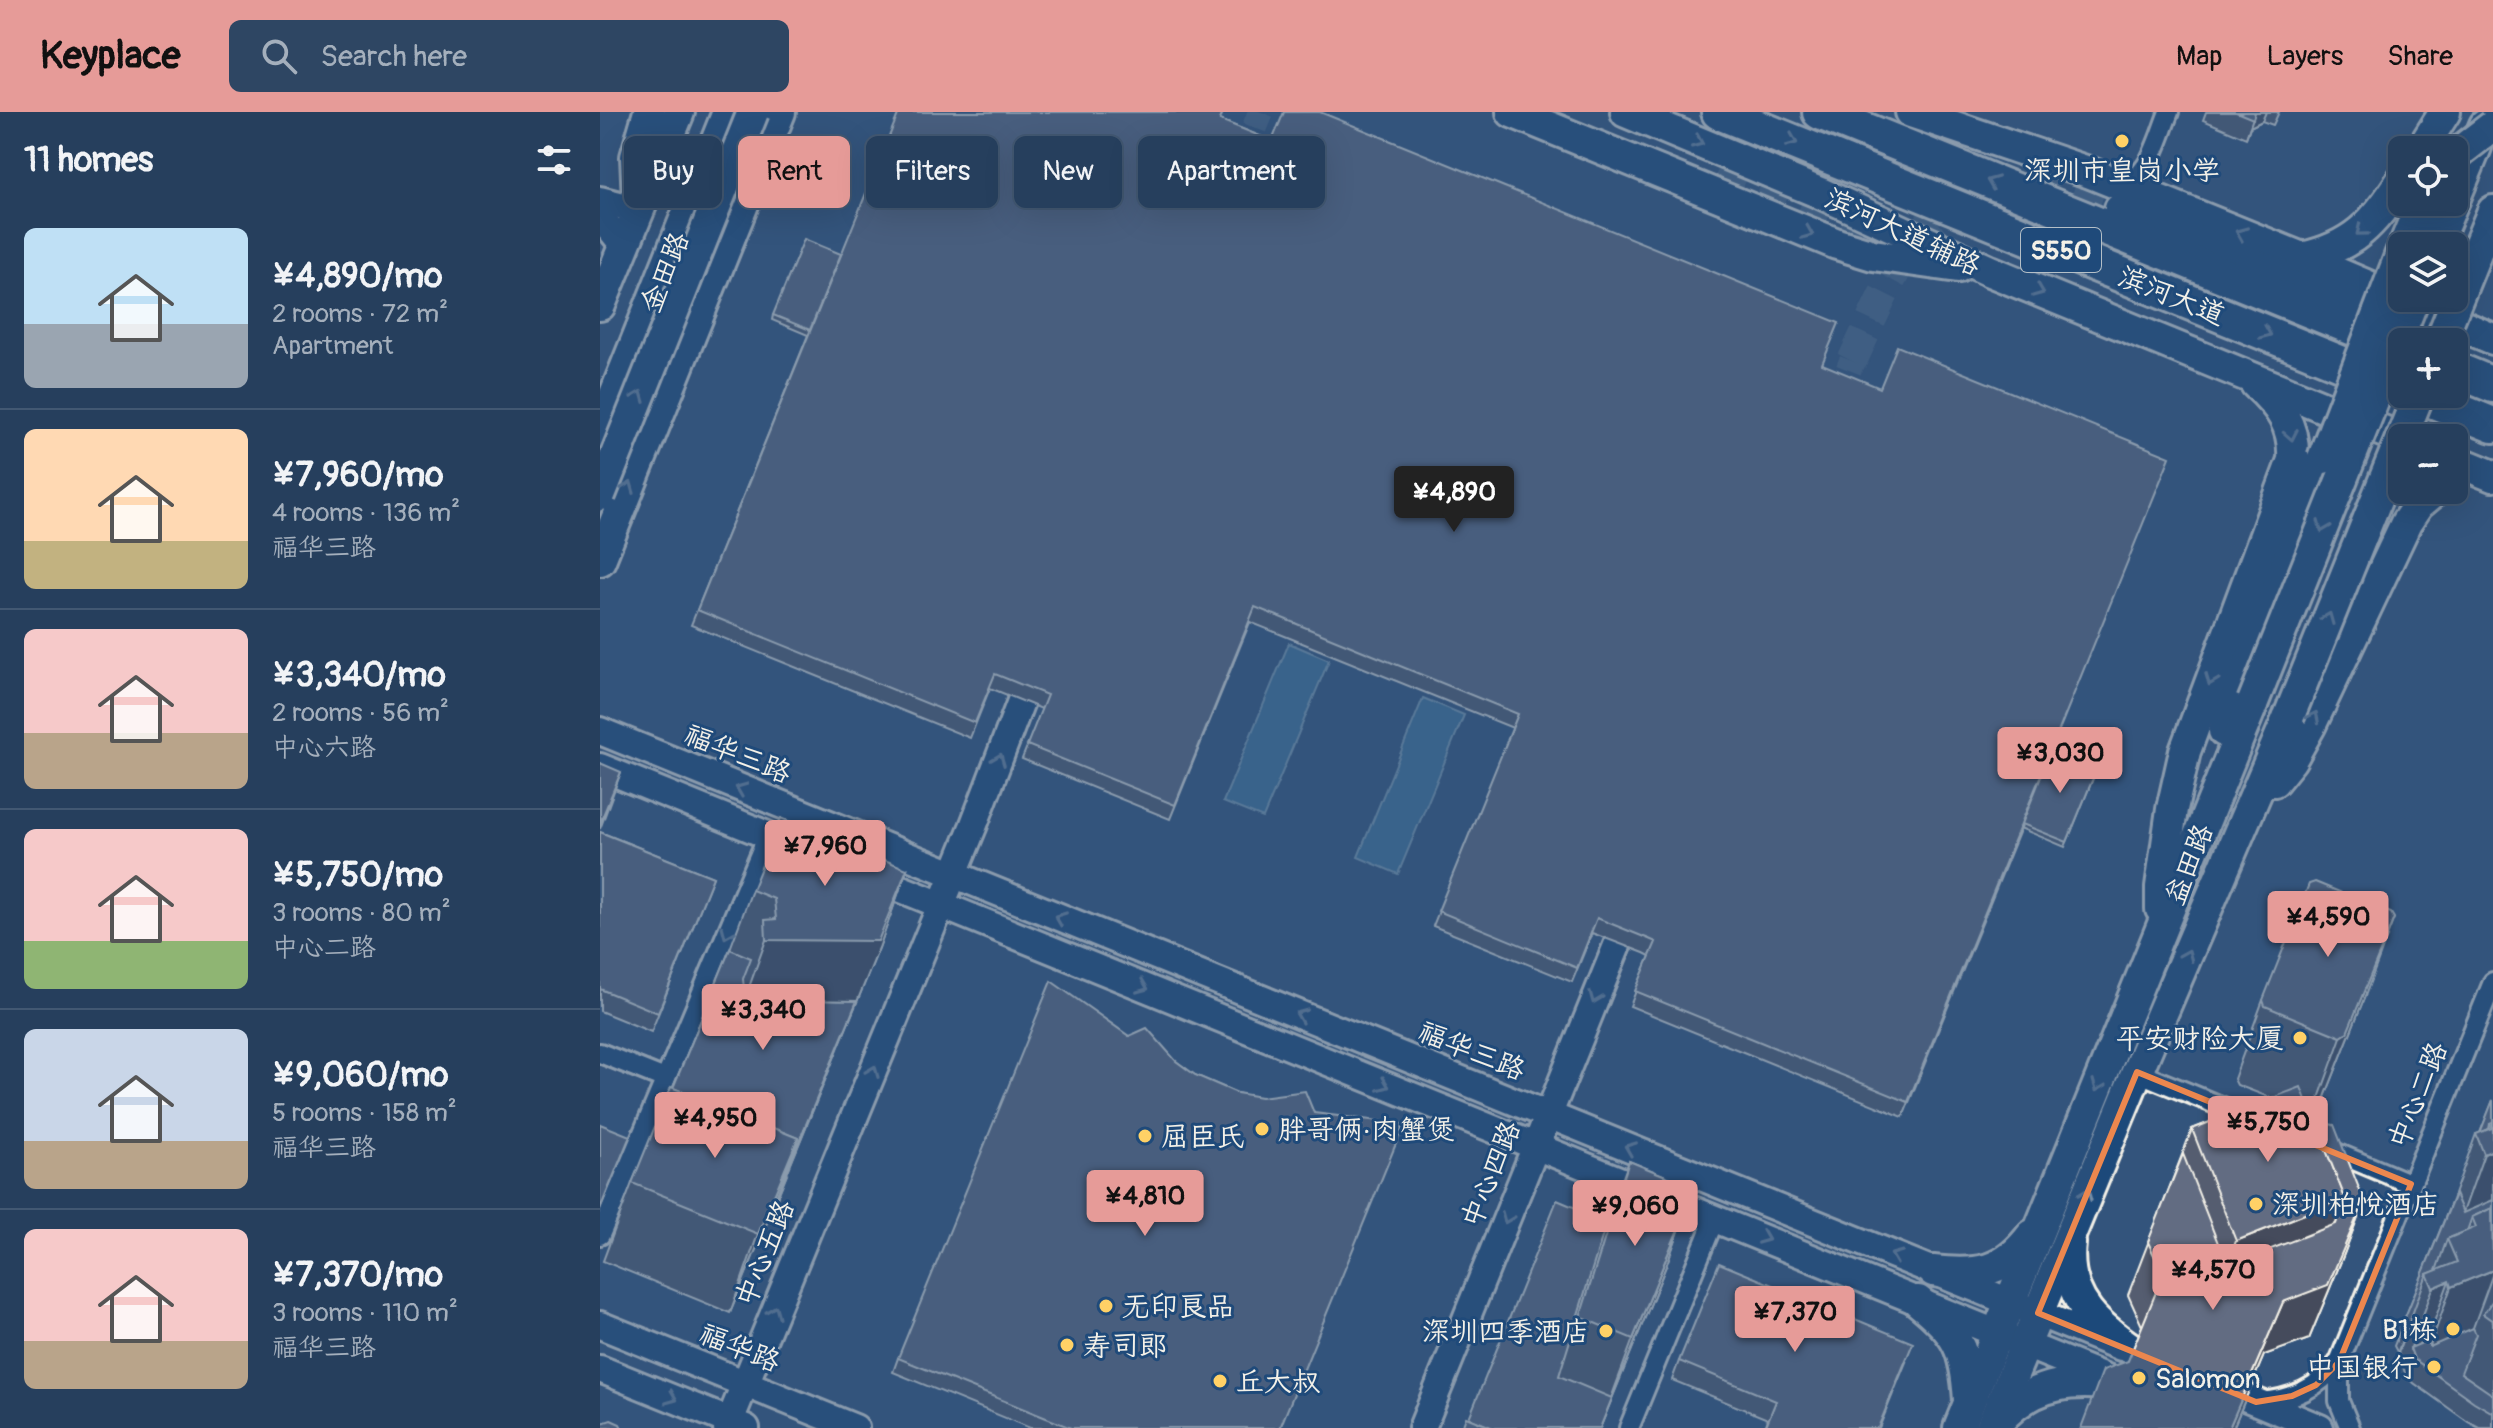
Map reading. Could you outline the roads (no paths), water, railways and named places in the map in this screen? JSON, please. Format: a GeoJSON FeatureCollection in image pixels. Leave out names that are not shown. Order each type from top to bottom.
{"type":"FeatureCollection","features":[{"type":"Feature","properties":{"kind":"highway","name":"滨河大道"},"geometry":{"type":"LineString","coordinates":[[1719,112],[2388,382]]}},
{"type":"Feature","properties":{"kind":"highway","name":"滨河大道"},"geometry":{"type":"LineString","coordinates":[[1820,112],[2388,342]]}},
{"type":"Feature","properties":{"kind":"highway"},"geometry":{"type":"LineString","coordinates":[[2468,375],[2493,385]]}},
{"type":"Feature","properties":{"kind":"highway"},"geometry":{"type":"LineString","coordinates":[[2452,408],[2493,425]]}},
{"type":"Feature","properties":{"kind":"main road"},"geometry":{"type":"LineString","coordinates":[[639,210],[636,157],[649,112]]}},
{"type":"Feature","properties":{"kind":"main road","name":"金田路"},"geometry":{"type":"LineString","coordinates":[[600,305],[679,112]]}},
{"type":"Feature","properties":{"kind":"main road","name":"金田路"},"geometry":{"type":"LineString","coordinates":[[718,136],[728,112]]}},
{"type":"Feature","properties":{"kind":"main road"},"geometry":{"type":"LineString","coordinates":[[1512,112],[1837,244],[1873,255],[1990,271]]}},
{"type":"Feature","properties":{"kind":"main road"},"geometry":{"type":"LineString","coordinates":[[1555,112],[1715,177]]}},
{"type":"Feature","properties":{"kind":"main road","name":"滨河大道辅路"},"geometry":{"type":"LineString","coordinates":[[1626,112],[1820,193],[1990,271],[2388,433]]}},
{"type":"Feature","properties":{"kind":"main road"},"geometry":{"type":"LineString","coordinates":[[1911,112],[2118,196],[2338,299],[2493,340]]}},
{"type":"Feature","properties":{"kind":"main road"},"geometry":{"type":"LineString","coordinates":[[2430,136],[2445,112]]}},
{"type":"Feature","properties":{"kind":"main road"},"geometry":{"type":"LineString","coordinates":[[2446,219],[2490,112]]}},
{"type":"Feature","properties":{"kind":"main road"},"geometry":{"type":"LineString","coordinates":[[722,160],[755,139],[770,114]]}},
{"type":"Feature","properties":{"kind":"main road"},"geometry":{"type":"LineString","coordinates":[[600,560],[726,245],[770,114]]}},
{"type":"Feature","properties":{"kind":"main road"},"geometry":{"type":"LineString","coordinates":[[600,495],[770,114]]}},
{"type":"Feature","properties":{"kind":"main road"},"geometry":{"type":"LineString","coordinates":[[2468,145],[2493,126]]}},
{"type":"Feature","properties":{"kind":"main road"},"geometry":{"type":"LineString","coordinates":[[2118,196],[2158,200],[2493,340]]}},
{"type":"Feature","properties":{"kind":"main road"},"geometry":{"type":"LineString","coordinates":[[2302,258],[2322,253],[2358,235],[2388,200]]}},
{"type":"Feature","properties":{"kind":"main road","name":"金田路"},"geometry":{"type":"LineString","coordinates":[[600,432],[690,208]]}},
{"type":"Feature","properties":{"kind":"main road"},"geometry":{"type":"LineString","coordinates":[[712,208],[726,245]]}},
{"type":"Feature","properties":{"kind":"main road"},"geometry":{"type":"LineString","coordinates":[[2446,328],[2493,211]]}},
{"type":"Feature","properties":{"kind":"main road"},"geometry":{"type":"LineString","coordinates":[[2477,250],[2493,222]]}},
{"type":"Feature","properties":{"kind":"main road"},"geometry":{"type":"LineString","coordinates":[[2244,695],[2388,291]]}},
{"type":"Feature","properties":{"kind":"main road","name":"益田路"},"geometry":{"type":"LineString","coordinates":[[1964,1416],[2214,800],[2244,695],[2408,312]]}},
{"type":"Feature","properties":{"kind":"main road"},"geometry":{"type":"LineString","coordinates":[[2162,929],[2161,887],[2179,772],[2293,460],[2293,438],[2288,420],[2245,375]]}},
{"type":"Feature","properties":{"kind":"main road","name":"益田路"},"geometry":{"type":"LineString","coordinates":[[1992,1428],[2137,1072],[2289,716],[2412,408]]}},
{"type":"Feature","properties":{"kind":"main road"},"geometry":{"type":"LineString","coordinates":[[2468,466],[2493,478]]}},
{"type":"Feature","properties":{"kind":"main road"},"geometry":{"type":"LineString","coordinates":[[2468,479],[2493,478]]}},
{"type":"Feature","properties":{"kind":"main road"},"geometry":{"type":"LineString","coordinates":[[2252,802],[2279,774],[2301,743],[2406,523],[2419,504]]}},
{"type":"Feature","properties":{"kind":"main road"},"geometry":{"type":"LineString","coordinates":[[1933,1271],[1960,1274],[1995,1268],[2013,1257],[2046,1214]]}},
{"type":"Feature","properties":{"kind":"main road"},"geometry":{"type":"LineString","coordinates":[[2073,1228],[2068,1259],[2073,1286],[2084,1308],[2110,1334],[2144,1357]]}},
{"type":"Feature","properties":{"kind":"main road"},"geometry":{"type":"LineString","coordinates":[[1918,1301],[1943,1321],[1957,1340],[1967,1371],[1964,1416]]}},
{"type":"Feature","properties":{"kind":"main road"},"geometry":{"type":"LineString","coordinates":[[1992,1428],[2026,1396],[2045,1388],[2065,1383],[2096,1382],[2130,1387]]}},
{"type":"Feature","properties":{"kind":"street"},"geometry":{"type":"LineString","coordinates":[[2158,200],[2148,187],[2145,171],[2169,112]]}},
{"type":"Feature","properties":{"kind":"street"},"geometry":{"type":"LineString","coordinates":[[2118,196],[2126,183],[2135,180],[2148,164]]}},
{"type":"Feature","properties":{"kind":"street"},"geometry":{"type":"LineString","coordinates":[[600,200],[639,210]]}},
{"type":"Feature","properties":{"kind":"street"},"geometry":{"type":"LineString","coordinates":[[600,220],[624,246]]}},
{"type":"Feature","properties":{"kind":"street","name":"中心五路"},"geometry":{"type":"LineString","coordinates":[[734,1426],[745,1383],[1021,701]]}},
{"type":"Feature","properties":{"kind":"street","name":"福华三路"},"geometry":{"type":"LineString","coordinates":[[600,731],[2320,1428]]}},
{"type":"Feature","properties":{"kind":"street"},"geometry":{"type":"LineString","coordinates":[[600,767],[2159,1399]]}},
{"type":"Feature","properties":{"kind":"street"},"geometry":{"type":"LineString","coordinates":[[600,1235],[768,835]]}},
{"type":"Feature","properties":{"kind":"street","name":"中心四路"},"geometry":{"type":"LineString","coordinates":[[1422,1428],[1618,943]]}},
{"type":"Feature","properties":{"kind":"street","name":"中心二路"},"geometry":{"type":"LineString","coordinates":[[2256,1402],[2292,1396],[2310,1389],[2339,1362],[2493,982]]}},
{"type":"Feature","properties":{"kind":"street"},"geometry":{"type":"LineString","coordinates":[[600,1053],[665,1079]]}},
{"type":"Feature","properties":{"kind":"street"},"geometry":{"type":"LineString","coordinates":[[2137,1072],[2267,1125]]}},
{"type":"Feature","properties":{"kind":"street"},"geometry":{"type":"LineString","coordinates":[[2310,1142],[2411,1184]]}},
{"type":"Feature","properties":{"kind":"street"},"geometry":{"type":"LineString","coordinates":[[1629,1428],[1715,1218]]}},
{"type":"Feature","properties":{"kind":"street","name":"福华路"},"geometry":{"type":"LineString","coordinates":[[600,1325],[855,1428]]}},
{"type":"Feature","properties":{"kind":"street","name":"中心二路"},"geometry":{"type":"LineString","coordinates":[[2339,1362],[2339,1401],[2350,1428]]}},
{"type":"Feature","properties":{"kind":"street"},"geometry":{"type":"LineString","coordinates":[[600,1369],[734,1426]]}},
{"type":"Feature","properties":{"kind":"water"},"geometry":{"type":"Polygon","coordinates":[[[1289,643],[1329,660],[1263,818],[1223,802],[1289,643]]]}},
{"type":"Feature","properties":{"kind":"water"},"geometry":{"type":"Polygon","coordinates":[[[1423,698],[1464,715],[1398,874],[1358,857],[1423,698]]]}},
{"type":"Feature","properties":{"kind":"tunnel"},"geometry":{"type":"LineString","coordinates":[[1251,136],[1261,112]]}},
{"type":"Feature","properties":{"kind":"tunnel"},"geometry":{"type":"LineString","coordinates":[[1715,177],[1847,231],[1865,246],[1874,260]]}},
{"type":"Feature","properties":{"kind":"tunnel"},"geometry":{"type":"LineString","coordinates":[[1852,361],[1912,245],[1933,219],[1957,199],[1985,187],[2018,183],[2057,189],[2120,209]]}},
{"type":"Feature","properties":{"kind":"tunnel"},"geometry":{"type":"LineString","coordinates":[[1834,406],[1852,361]]}},
{"type":"Feature","properties":{"kind":"place","name":"深圳市皇岗小学"},"geometry":{"type":"Point","coordinates":[2122,141]}},
{"type":"Feature","properties":{"kind":"place","name":"平安财险大厦"},"geometry":{"type":"Point","coordinates":[2300,1038]}},
{"type":"Feature","properties":{"kind":"place","name":"胖哥俩·肉蟹煲"},"geometry":{"type":"Point","coordinates":[1262,1129]}},
{"type":"Feature","properties":{"kind":"place","name":"屈臣氏"},"geometry":{"type":"Point","coordinates":[1145,1136]}},
{"type":"Feature","properties":{"kind":"place","name":"深圳柏悦酒店"},"geometry":{"type":"Point","coordinates":[2256,1204]}},
{"type":"Feature","properties":{"kind":"place","name":"无印良品"},"geometry":{"type":"Point","coordinates":[1106,1306]}},
{"type":"Feature","properties":{"kind":"place","name":"B1栋"},"geometry":{"type":"Point","coordinates":[2453,1329]}},
{"type":"Feature","properties":{"kind":"place","name":"深圳四季酒店"},"geometry":{"type":"Point","coordinates":[1606,1331]}},
{"type":"Feature","properties":{"kind":"place","name":"寿司郎"},"geometry":{"type":"Point","coordinates":[1067,1345]}},
{"type":"Feature","properties":{"kind":"place","name":"中国银行"},"geometry":{"type":"Point","coordinates":[2434,1367]}},
{"type":"Feature","properties":{"kind":"place","name":"Salomon"},"geometry":{"type":"Point","coordinates":[2139,1378]}},
{"type":"Feature","properties":{"kind":"place","name":"丘大叔"},"geometry":{"type":"Point","coordinates":[1220,1381]}}]}
